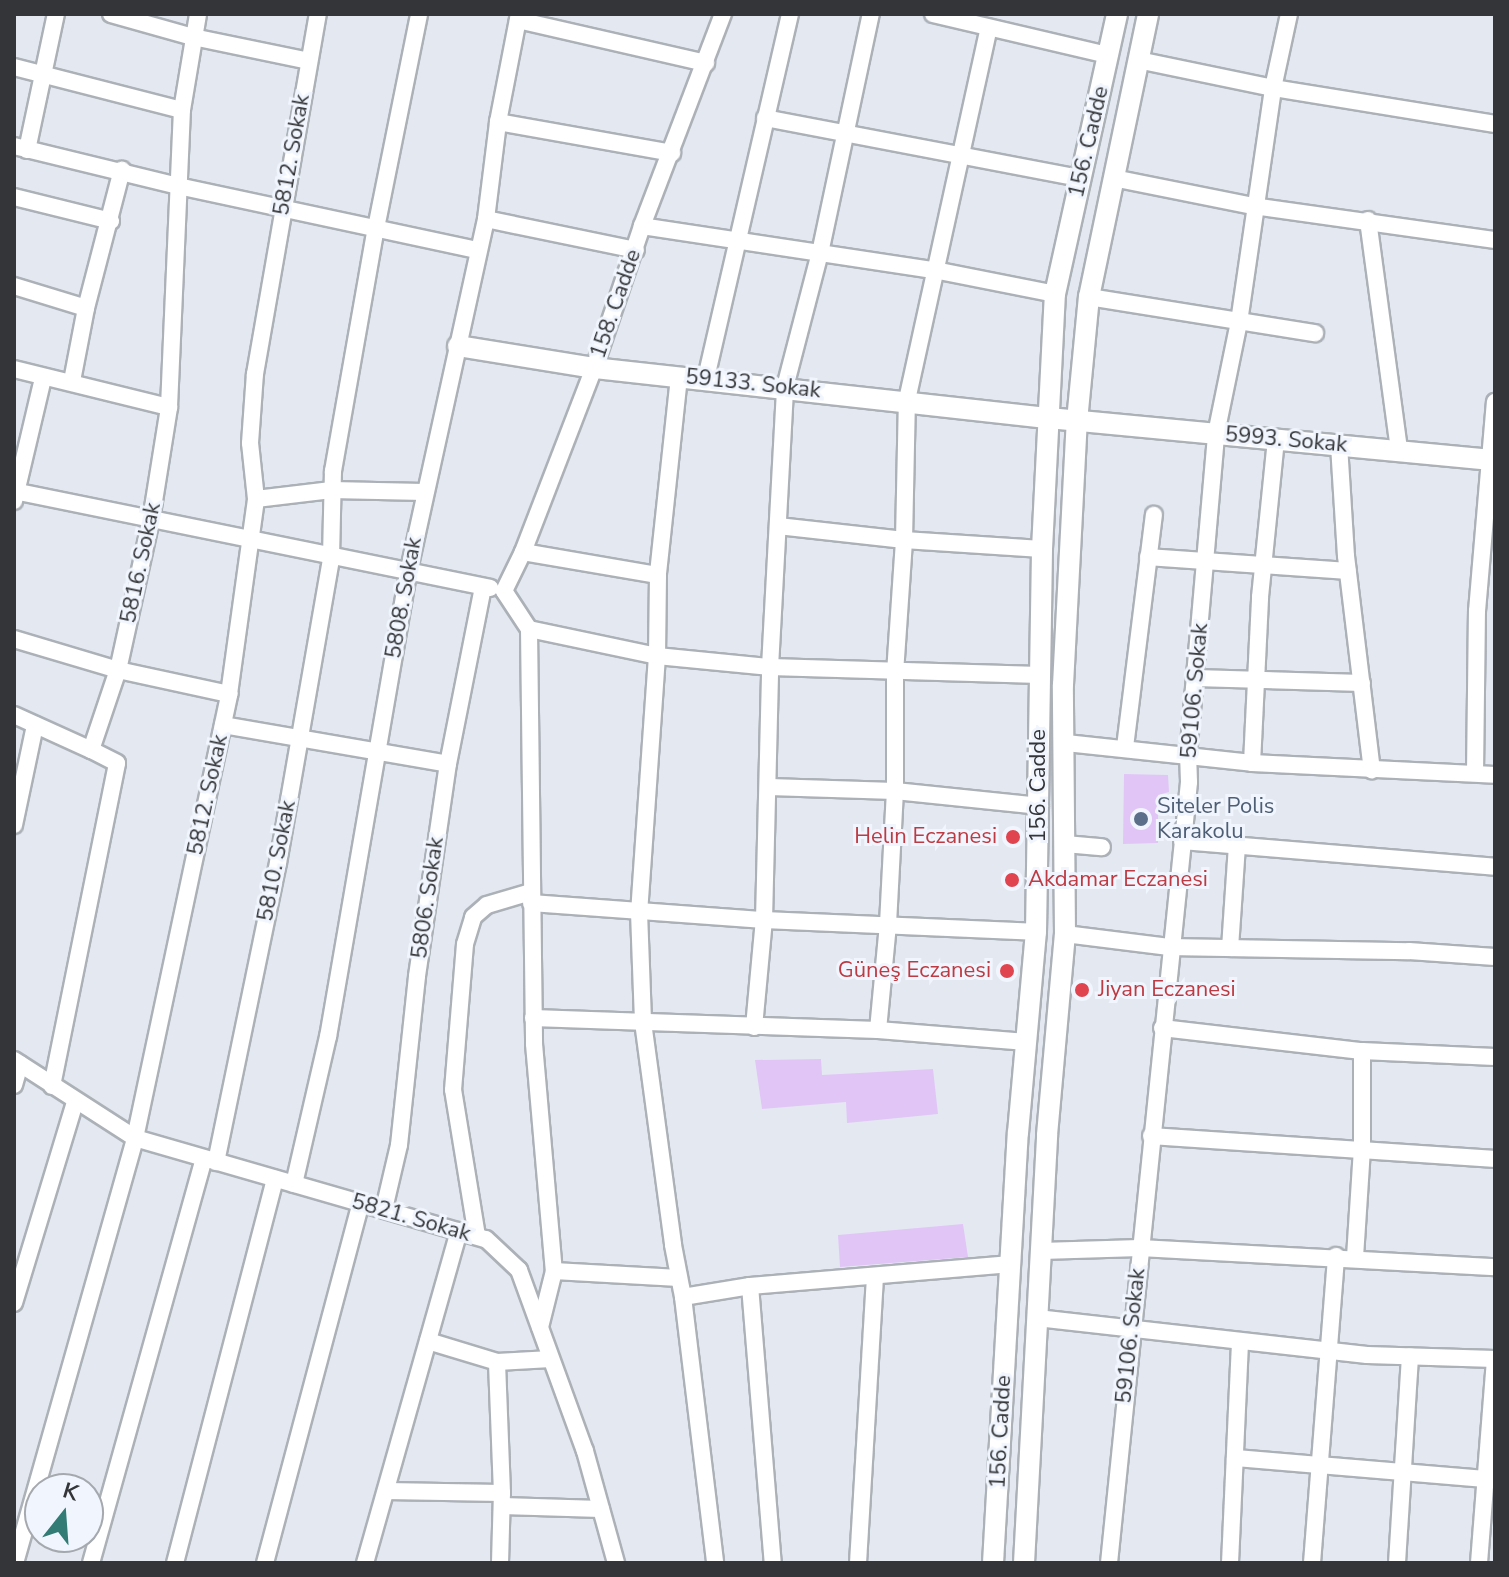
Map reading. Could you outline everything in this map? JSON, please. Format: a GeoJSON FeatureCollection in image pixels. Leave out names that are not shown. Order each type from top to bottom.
{"type":"FeatureCollection","features":[{"type":"Feature","properties":{"kind":"street"},"geometry":{"type":"LineString","coordinates":[[56,14],[43,75],[21,148],[178,186],[476,250]]}},
{"type":"Feature","properties":{"kind":"street"},"geometry":{"type":"LineString","coordinates":[[111,14],[193,37],[309,61]]}},
{"type":"Feature","properties":{"kind":"street","name":"5816. Sokak"},"geometry":{"type":"LineString","coordinates":[[91,750],[118,670],[151,520],[169,407],[182,110],[198,14]]}},
{"type":"Feature","properties":{"kind":"street","name":"5812. Sokak"},"geometry":{"type":"LineString","coordinates":[[15,1563],[135,1138],[223,725],[253,541],[256,499],[250,443],[255,374],[318,14]]}},
{"type":"Feature","properties":{"kind":"street"},"geometry":{"type":"LineString","coordinates":[[376,228],[419,14]]}},
{"type":"Feature","properties":{"kind":"street","name":"158. Cadde"},"geometry":{"type":"LineString","coordinates":[[504,591],[523,552],[594,368],[642,226],[723,14]]}},
{"type":"Feature","properties":{"kind":"street"},"geometry":{"type":"LineString","coordinates":[[706,378],[790,14]]}},
{"type":"Feature","properties":{"kind":"street"},"geometry":{"type":"LineString","coordinates":[[754,1027],[764,920],[770,667],[785,387],[820,253],[871,14]]}},
{"type":"Feature","properties":{"kind":"street"},"geometry":{"type":"LineString","coordinates":[[933,14],[1108,55],[1273,88],[1495,124]]}},
{"type":"Feature","properties":{"kind":"street","name":"156. Cadde"},"geometry":{"type":"LineString","coordinates":[[993,1563],[1036,932],[1042,549],[1055,294],[1117,14]]}},
{"type":"Feature","properties":{"kind":"street","name":"156. Cadde"},"geometry":{"type":"LineString","coordinates":[[1024,1563],[1041,1251],[1065,934],[1066,743],[1063,685],[1077,421],[1089,297],[1148,14]]}},
{"type":"Feature","properties":{"kind":"street","name":"59106. Sokak"},"geometry":{"type":"LineString","coordinates":[[1109,1563],[1182,841],[1216,434],[1239,322],[1253,206],[1289,14]]}},
{"type":"Feature","properties":{"kind":"street"},"geometry":{"type":"LineString","coordinates":[[519,17],[706,63]]}},
{"type":"Feature","properties":{"kind":"street","name":"5808. Sokak"},"geometry":{"type":"LineString","coordinates":[[294,1184],[328,1037],[424,492],[458,346],[476,250],[486,219],[498,122],[519,17]]}},
{"type":"Feature","properties":{"kind":"street"},"geometry":{"type":"LineString","coordinates":[[878,1030],[888,924],[895,791],[895,673],[904,540],[907,400],[989,28]]}},
{"type":"Feature","properties":{"kind":"street"},"geometry":{"type":"LineString","coordinates":[[14,67],[182,110]]}},
{"type":"Feature","properties":{"kind":"street"},"geometry":{"type":"LineString","coordinates":[[765,118],[1081,178]]}},
{"type":"Feature","properties":{"kind":"street"},"geometry":{"type":"LineString","coordinates":[[498,122],[672,153]]}},
{"type":"Feature","properties":{"kind":"street"},"geometry":{"type":"LineString","coordinates":[[72,381],[86,308],[122,170]]}},
{"type":"Feature","properties":{"kind":"street"},"geometry":{"type":"LineString","coordinates":[[1113,178],[1253,206],[1495,240]]}},
{"type":"Feature","properties":{"kind":"street"},"geometry":{"type":"LineString","coordinates":[[14,197],[111,221]]}},
{"type":"Feature","properties":{"kind":"street"},"geometry":{"type":"LineString","coordinates":[[486,219],[636,250]]}},
{"type":"Feature","properties":{"kind":"street"},"geometry":{"type":"LineString","coordinates":[[1368,220],[1399,448]]}},
{"type":"Feature","properties":{"kind":"street"},"geometry":{"type":"LineString","coordinates":[[642,226],[934,270],[1055,294]]}},
{"type":"Feature","properties":{"kind":"street","name":"5810. Sokak"},"geometry":{"type":"LineString","coordinates":[[91,1563],[210,1160],[299,738],[331,558],[331,490],[376,228]]}},
{"type":"Feature","properties":{"kind":"street"},"geometry":{"type":"LineString","coordinates":[[14,286],[86,308]]}},
{"type":"Feature","properties":{"kind":"street"},"geometry":{"type":"LineString","coordinates":[[1089,297],[1315,333]]}},
{"type":"Feature","properties":{"kind":"street","name":"59133. Sokak"},"geometry":{"type":"LineString","coordinates":[[458,346],[594,368],[907,400],[1048,418]]}},
{"type":"Feature","properties":{"kind":"street"},"geometry":{"type":"LineString","coordinates":[[14,369],[169,407]]}},
{"type":"Feature","properties":{"kind":"street"},"geometry":{"type":"LineString","coordinates":[[679,377],[658,575],[657,656],[639,912],[643,1022],[683,1297],[715,1563]]}},
{"type":"Feature","properties":{"kind":"street"},"geometry":{"type":"LineString","coordinates":[[43,378],[14,494],[504,591],[529,629],[533,1018],[554,1271],[540,1328]]}},
{"type":"Feature","properties":{"kind":"street"},"geometry":{"type":"LineString","coordinates":[[1475,773],[1477,611],[1495,402]]}},
{"type":"Feature","properties":{"kind":"street","name":"5993. Sokak"},"geometry":{"type":"LineString","coordinates":[[1048,418],[1276,440],[1399,448],[1492,459]]}},
{"type":"Feature","properties":{"kind":"street"},"geometry":{"type":"LineString","coordinates":[[1252,763],[1263,565],[1276,440]]}},
{"type":"Feature","properties":{"kind":"street"},"geometry":{"type":"LineString","coordinates":[[1339,445],[1348,571],[1372,770]]}},
{"type":"Feature","properties":{"kind":"street"},"geometry":{"type":"LineString","coordinates":[[256,499],[331,490],[424,492]]}},
{"type":"Feature","properties":{"kind":"street"},"geometry":{"type":"LineString","coordinates":[[1125,747],[1154,515]]}},
{"type":"Feature","properties":{"kind":"street"},"geometry":{"type":"LineString","coordinates":[[778,526],[904,540],[1042,549]]}},
{"type":"Feature","properties":{"kind":"street"},"geometry":{"type":"LineString","coordinates":[[523,552],[658,575]]}},
{"type":"Feature","properties":{"kind":"street"},"geometry":{"type":"LineString","coordinates":[[1148,557],[1348,571]]}},
{"type":"Feature","properties":{"kind":"street","name":"5806. Sokak"},"geometry":{"type":"LineString","coordinates":[[384,1209],[399,1145],[417,976],[448,764],[483,587]]}},
{"type":"Feature","properties":{"kind":"street"},"geometry":{"type":"LineString","coordinates":[[529,629],[657,656],[770,667],[1040,675]]}},
{"type":"Feature","properties":{"kind":"street"},"geometry":{"type":"LineString","coordinates":[[14,639],[118,670],[229,694]]}},
{"type":"Feature","properties":{"kind":"street"},"geometry":{"type":"LineString","coordinates":[[1195,678],[1362,683]]}},
{"type":"Feature","properties":{"kind":"street"},"geometry":{"type":"LineString","coordinates":[[14,715],[117,763],[52,1086]]}},
{"type":"Feature","properties":{"kind":"street"},"geometry":{"type":"LineString","coordinates":[[14,825],[35,725]]}},
{"type":"Feature","properties":{"kind":"street"},"geometry":{"type":"LineString","coordinates":[[223,725],[448,764]]}},
{"type":"Feature","properties":{"kind":"street"},"geometry":{"type":"LineString","coordinates":[[1066,743],[1252,763],[1495,775]]}},
{"type":"Feature","properties":{"kind":"street"},"geometry":{"type":"LineString","coordinates":[[769,787],[895,791],[1040,806]]}},
{"type":"Feature","properties":{"kind":"street"},"geometry":{"type":"LineString","coordinates":[[1182,841],[1495,867]]}},
{"type":"Feature","properties":{"kind":"street"},"geometry":{"type":"LineString","coordinates":[[1065,844],[1102,847]]}},
{"type":"Feature","properties":{"kind":"street"},"geometry":{"type":"LineString","coordinates":[[1230,948],[1237,846]]}},
{"type":"Feature","properties":{"kind":"street"},"geometry":{"type":"LineString","coordinates":[[477,1236],[453,1090],[465,944],[473,917],[487,905],[531,897],[639,912],[1036,932]]}},
{"type":"Feature","properties":{"kind":"street"},"geometry":{"type":"LineString","coordinates":[[1065,934],[1169,947],[1409,951],[1495,957]]}},
{"type":"Feature","properties":{"kind":"street"},"geometry":{"type":"LineString","coordinates":[[533,1018],[878,1030],[1027,1042]]}},
{"type":"Feature","properties":{"kind":"street"},"geometry":{"type":"LineString","coordinates":[[1162,1028],[1362,1051],[1495,1057]]}},
{"type":"Feature","properties":{"kind":"street"},"geometry":{"type":"LineString","coordinates":[[1355,1257],[1362,1152],[1362,1051]]}},
{"type":"Feature","properties":{"kind":"street"},"geometry":{"type":"LineString","coordinates":[[14,1085],[17,1062]]}},
{"type":"Feature","properties":{"kind":"street","name":"5821. Sokak"},"geometry":{"type":"LineString","coordinates":[[17,1062],[135,1138],[486,1239],[519,1270],[585,1451],[616,1563]]}},
{"type":"Feature","properties":{"kind":"street"},"geometry":{"type":"LineString","coordinates":[[14,1303],[75,1102]]}},
{"type":"Feature","properties":{"kind":"street"},"geometry":{"type":"LineString","coordinates":[[1151,1136],[1495,1159]]}},
{"type":"Feature","properties":{"kind":"street"},"geometry":{"type":"LineString","coordinates":[[175,1563],[275,1179]]}},
{"type":"Feature","properties":{"kind":"street"},"geometry":{"type":"LineString","coordinates":[[265,1563],[361,1203]]}},
{"type":"Feature","properties":{"kind":"street"},"geometry":{"type":"LineString","coordinates":[[365,1563],[459,1231]]}},
{"type":"Feature","properties":{"kind":"street"},"geometry":{"type":"LineString","coordinates":[[1041,1251],[1140,1248],[1355,1257],[1495,1267]]}},
{"type":"Feature","properties":{"kind":"street"},"geometry":{"type":"LineString","coordinates":[[1312,1563],[1326,1351],[1336,1256]]}},
{"type":"Feature","properties":{"kind":"street"},"geometry":{"type":"LineString","coordinates":[[683,1297],[750,1286],[1011,1264]]}},
{"type":"Feature","properties":{"kind":"street"},"geometry":{"type":"LineString","coordinates":[[554,1271],[679,1278]]}},
{"type":"Feature","properties":{"kind":"street"},"geometry":{"type":"LineString","coordinates":[[858,1563],[875,1277]]}},
{"type":"Feature","properties":{"kind":"street"},"geometry":{"type":"LineString","coordinates":[[750,1286],[773,1563]]}},
{"type":"Feature","properties":{"kind":"street"},"geometry":{"type":"LineString","coordinates":[[1037,1318],[1326,1351],[1495,1360],[1486,1479],[1488,1543],[1479,1563]]}},
{"type":"Feature","properties":{"kind":"street"},"geometry":{"type":"LineString","coordinates":[[428,1341],[497,1362],[551,1359]]}},
{"type":"Feature","properties":{"kind":"street"},"geometry":{"type":"LineString","coordinates":[[1230,1563],[1240,1342]]}},
{"type":"Feature","properties":{"kind":"street"},"geometry":{"type":"LineString","coordinates":[[1397,1563],[1410,1356]]}},
{"type":"Feature","properties":{"kind":"street"},"geometry":{"type":"LineString","coordinates":[[497,1362],[502,1499],[500,1563]]}},
{"type":"Feature","properties":{"kind":"street"},"geometry":{"type":"LineString","coordinates":[[1235,1458],[1486,1479]]}},
{"type":"Feature","properties":{"kind":"street"},"geometry":{"type":"LineString","coordinates":[[386,1491],[601,1509]]}},
{"type":"Feature","properties":{"kind":"building","name":"Siteler Polis Karakolu"},"geometry":{"type":"Polygon","coordinates":[[[1124,774],[1168,775],[1169,792],[1158,795],[1158,843],[1123,844],[1124,774]]]}},
{"type":"Feature","properties":{"kind":"building"},"geometry":{"type":"Polygon","coordinates":[[[821,1059],[822,1075],[933,1069],[938,1114],[847,1123],[846,1102],[762,1109],[755,1060],[821,1059]]]}},
{"type":"Feature","properties":{"kind":"building"},"geometry":{"type":"Polygon","coordinates":[[[963,1224],[968,1257],[840,1267],[838,1235],[963,1224]]]}},
{"type":"Feature","properties":{"kind":"place","name":"Siteler Polis Karakolu"},"geometry":{"type":"Point","coordinates":[1141,819]}},
{"type":"Feature","properties":{"kind":"place","name":"Helin Eczanesi"},"geometry":{"type":"Point","coordinates":[1013,837]}},
{"type":"Feature","properties":{"kind":"place","name":"Akdamar Eczanesi"},"geometry":{"type":"Point","coordinates":[1012,880]}},
{"type":"Feature","properties":{"kind":"place","name":"Güneş Eczanesi"},"geometry":{"type":"Point","coordinates":[1007,971]}},
{"type":"Feature","properties":{"kind":"place","name":"Jiyan Eczanesi"},"geometry":{"type":"Point","coordinates":[1082,990]}}]}
